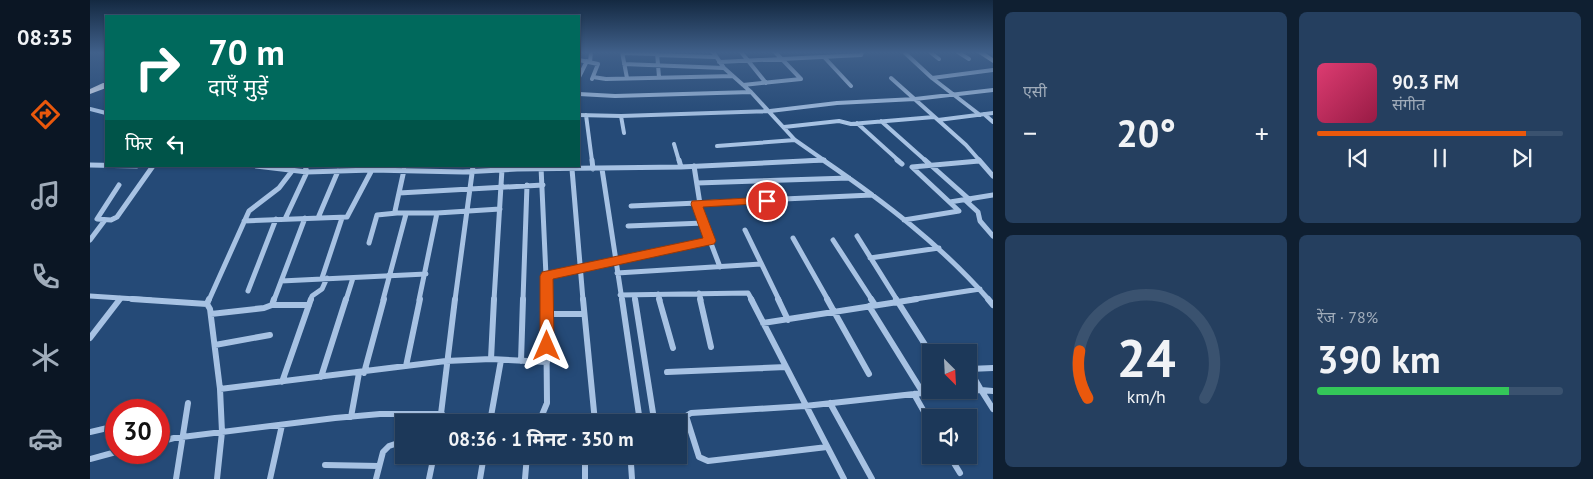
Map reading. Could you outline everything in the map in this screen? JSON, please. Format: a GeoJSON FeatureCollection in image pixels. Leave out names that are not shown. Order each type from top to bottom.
{"type":"FeatureCollection","features":[{"type":"Feature","properties":{"kind":"main road"},"geometry":{"type":"LineString","coordinates":[[90,88],[105,81]]}},
{"type":"Feature","properties":{"kind":"street"},"geometry":{"type":"LineString","coordinates":[[594,74],[592,78],[733,76],[770,111],[795,140],[850,178],[938,248],[980,289],[993,305]]}},
{"type":"Feature","properties":{"kind":"street"},"geometry":{"type":"LineString","coordinates":[[759,74],[766,83]]}},
{"type":"Feature","properties":{"kind":"street"},"geometry":{"type":"LineString","coordinates":[[743,84],[801,79],[797,74]]}},
{"type":"Feature","properties":{"kind":"street"},"geometry":{"type":"LineString","coordinates":[[840,74],[851,86]]}},
{"type":"Feature","properties":{"kind":"street"},"geometry":{"type":"LineString","coordinates":[[928,74],[954,96],[993,122]]}},
{"type":"Feature","properties":{"kind":"street"},"geometry":{"type":"LineString","coordinates":[[932,78],[960,74]]}},
{"type":"Feature","properties":{"kind":"street"},"geometry":{"type":"LineString","coordinates":[[891,78],[966,145],[993,176]]}},
{"type":"Feature","properties":{"kind":"street"},"geometry":{"type":"LineString","coordinates":[[580,115],[621,116],[770,111],[856,101],[954,96],[993,90]]}},
{"type":"Feature","properties":{"kind":"street"},"geometry":{"type":"LineString","coordinates":[[580,94],[615,96],[751,92]]}},
{"type":"Feature","properties":{"kind":"street"},"geometry":{"type":"LineString","coordinates":[[90,109],[105,113]]}},
{"type":"Feature","properties":{"kind":"street"},"geometry":{"type":"LineString","coordinates":[[784,127],[839,121],[857,123],[993,113]]}},
{"type":"Feature","properties":{"kind":"street"},"geometry":{"type":"LineString","coordinates":[[586,116],[593,169]]}},
{"type":"Feature","properties":{"kind":"street"},"geometry":{"type":"LineString","coordinates":[[621,116],[624,133]]}},
{"type":"Feature","properties":{"kind":"street"},"geometry":{"type":"LineString","coordinates":[[881,121],[967,200],[978,212],[980,221],[993,236]]}},
{"type":"Feature","properties":{"kind":"street"},"geometry":{"type":"LineString","coordinates":[[857,123],[902,164]]}},
{"type":"Feature","properties":{"kind":"street"},"geometry":{"type":"LineString","coordinates":[[717,146],[795,140]]}},
{"type":"Feature","properties":{"kind":"street"},"geometry":{"type":"LineString","coordinates":[[674,144],[681,167]]}},
{"type":"Feature","properties":{"kind":"street"},"geometry":{"type":"LineString","coordinates":[[268,167],[307,172],[327,169],[338,171],[372,168],[404,170],[502,170],[541,167],[602,170],[824,160]]}},
{"type":"Feature","properties":{"kind":"street"},"geometry":{"type":"LineString","coordinates":[[904,220],[959,211],[912,168],[979,161]]}},
{"type":"Feature","properties":{"kind":"street"},"geometry":{"type":"LineString","coordinates":[[90,165],[105,165]]}},
{"type":"Feature","properties":{"kind":"street"},"geometry":{"type":"LineString","coordinates":[[694,166],[698,204],[720,267]]}},
{"type":"Feature","properties":{"kind":"street"},"geometry":{"type":"LineString","coordinates":[[119,185],[97,217],[105,220],[117,217],[152,167]]}},
{"type":"Feature","properties":{"kind":"street"},"geometry":{"type":"LineString","coordinates":[[286,218],[307,172],[305,167]]}},
{"type":"Feature","properties":{"kind":"street"},"geometry":{"type":"LineString","coordinates":[[541,167],[547,314],[547,403],[543,414]]}},
{"type":"Feature","properties":{"kind":"street"},"geometry":{"type":"LineString","coordinates":[[244,221],[286,218],[342,218],[350,214],[372,168]]}},
{"type":"Feature","properties":{"kind":"street"},"geometry":{"type":"LineString","coordinates":[[568,168],[594,414]]}},
{"type":"Feature","properties":{"kind":"street"},"geometry":{"type":"LineString","coordinates":[[217,479],[222,432],[220,389],[211,314],[207,304],[252,207],[276,191],[292,169]]}},
{"type":"Feature","properties":{"kind":"street"},"geometry":{"type":"LineString","coordinates":[[442,414],[446,361],[468,210],[472,169]]}},
{"type":"Feature","properties":{"kind":"street"},"geometry":{"type":"LineString","coordinates":[[397,213],[395,211],[404,170]]}},
{"type":"Feature","properties":{"kind":"street"},"geometry":{"type":"LineString","coordinates":[[490,359],[502,170]]}},
{"type":"Feature","properties":{"kind":"street"},"geometry":{"type":"LineString","coordinates":[[602,170],[639,414]]}},
{"type":"Feature","properties":{"kind":"street"},"geometry":{"type":"LineString","coordinates":[[318,218],[338,171]]}},
{"type":"Feature","properties":{"kind":"street"},"geometry":{"type":"LineString","coordinates":[[697,183],[850,178]]}},
{"type":"Feature","properties":{"kind":"street"},"geometry":{"type":"LineString","coordinates":[[399,193],[543,185]]}},
{"type":"Feature","properties":{"kind":"street"},"geometry":{"type":"LineString","coordinates":[[521,361],[527,186]]}},
{"type":"Feature","properties":{"kind":"street"},"geometry":{"type":"LineString","coordinates":[[631,206],[872,195]]}},
{"type":"Feature","properties":{"kind":"street"},"geometry":{"type":"LineString","coordinates":[[950,202],[993,195]]}},
{"type":"Feature","properties":{"kind":"street"},"geometry":{"type":"LineString","coordinates":[[369,242],[377,215],[500,209]]}},
{"type":"Feature","properties":{"kind":"street"},"geometry":{"type":"LineString","coordinates":[[406,366],[437,213]]}},
{"type":"Feature","properties":{"kind":"street"},"geometry":{"type":"LineString","coordinates":[[350,417],[391,276],[406,214]]}},
{"type":"Feature","properties":{"kind":"street"},"geometry":{"type":"LineString","coordinates":[[272,305],[305,218]]}},
{"type":"Feature","properties":{"kind":"street"},"geometry":{"type":"LineString","coordinates":[[282,382],[313,294],[322,290],[342,218]]}},
{"type":"Feature","properties":{"kind":"street"},"geometry":{"type":"LineString","coordinates":[[248,291],[276,219]]}},
{"type":"Feature","properties":{"kind":"street"},"geometry":{"type":"LineString","coordinates":[[90,240],[105,220]]}},
{"type":"Feature","properties":{"kind":"street"},"geometry":{"type":"LineString","coordinates":[[628,226],[704,223]]}},
{"type":"Feature","properties":{"kind":"street"},"geometry":{"type":"LineString","coordinates":[[746,230],[788,320]]}},
{"type":"Feature","properties":{"kind":"street"},"geometry":{"type":"LineString","coordinates":[[857,236],[924,344]]}},
{"type":"Feature","properties":{"kind":"street"},"geometry":{"type":"LineString","coordinates":[[793,238],[869,374]]}},
{"type":"Feature","properties":{"kind":"street"},"geometry":{"type":"LineString","coordinates":[[833,240],[922,390]]}},
{"type":"Feature","properties":{"kind":"street"},"geometry":{"type":"LineString","coordinates":[[546,276],[710,241]]}},
{"type":"Feature","properties":{"kind":"street"},"geometry":{"type":"LineString","coordinates":[[870,258],[938,248]]}},
{"type":"Feature","properties":{"kind":"street"},"geometry":{"type":"LineString","coordinates":[[617,272],[761,264]]}},
{"type":"Feature","properties":{"kind":"street"},"geometry":{"type":"LineString","coordinates":[[281,281],[426,274]]}},
{"type":"Feature","properties":{"kind":"street"},"geometry":{"type":"LineString","coordinates":[[321,377],[353,278]]}},
{"type":"Feature","properties":{"kind":"street"},"geometry":{"type":"LineString","coordinates":[[763,324],[980,289]]}},
{"type":"Feature","properties":{"kind":"street"},"geometry":{"type":"LineString","coordinates":[[620,295],[746,292],[750,295],[763,324],[844,479]]}},
{"type":"Feature","properties":{"kind":"street"},"geometry":{"type":"LineString","coordinates":[[658,294],[673,348]]}},
{"type":"Feature","properties":{"kind":"street"},"geometry":{"type":"LineString","coordinates":[[699,294],[711,347]]}},
{"type":"Feature","properties":{"kind":"street"},"geometry":{"type":"LineString","coordinates":[[634,295],[653,413]]}},
{"type":"Feature","properties":{"kind":"street"},"geometry":{"type":"LineString","coordinates":[[90,296],[207,304]]}},
{"type":"Feature","properties":{"kind":"street"},"geometry":{"type":"LineString","coordinates":[[90,338],[120,299]]}},
{"type":"Feature","properties":{"kind":"street"},"geometry":{"type":"LineString","coordinates":[[211,314],[264,308],[272,305],[309,305]]}},
{"type":"Feature","properties":{"kind":"street"},"geometry":{"type":"LineString","coordinates":[[547,314],[584,314]]}},
{"type":"Feature","properties":{"kind":"street"},"geometry":{"type":"LineString","coordinates":[[215,345],[270,335]]}},
{"type":"Feature","properties":{"kind":"street"},"geometry":{"type":"LineString","coordinates":[[220,389],[362,373],[446,361],[490,359],[547,362]]}},
{"type":"Feature","properties":{"kind":"street"},"geometry":{"type":"LineString","coordinates":[[491,414],[501,360]]}},
{"type":"Feature","properties":{"kind":"street"},"geometry":{"type":"LineString","coordinates":[[667,372],[786,367]]}},
{"type":"Feature","properties":{"kind":"street"},"geometry":{"type":"LineString","coordinates":[[993,368],[969,369],[993,409]]}},
{"type":"Feature","properties":{"kind":"street"},"geometry":{"type":"LineString","coordinates":[[981,390],[993,391]]}},
{"type":"Feature","properties":{"kind":"street"},"geometry":{"type":"LineString","coordinates":[[827,447],[703,460],[700,457],[686,418],[688,414],[692,413],[805,406],[922,393]]}},
{"type":"Feature","properties":{"kind":"street"},"geometry":{"type":"LineString","coordinates":[[914,394],[922,409]]}},
{"type":"Feature","properties":{"kind":"street"},"geometry":{"type":"LineString","coordinates":[[176,479],[188,403]]}},
{"type":"Feature","properties":{"kind":"street"},"geometry":{"type":"LineString","coordinates":[[830,403],[872,479]]}},
{"type":"Feature","properties":{"kind":"street"},"geometry":{"type":"LineString","coordinates":[[170,440],[350,417],[395,415]]}},
{"type":"Feature","properties":{"kind":"street"},"geometry":{"type":"LineString","coordinates":[[270,479],[282,425]]}},
{"type":"Feature","properties":{"kind":"street"},"geometry":{"type":"LineString","coordinates":[[90,432],[105,429]]}},
{"type":"Feature","properties":{"kind":"street"},"geometry":{"type":"LineString","coordinates":[[376,479],[386,448],[395,446]]}},
{"type":"Feature","properties":{"kind":"street"},"geometry":{"type":"LineString","coordinates":[[90,459],[105,455]]}},
{"type":"Feature","properties":{"kind":"street"},"geometry":{"type":"LineString","coordinates":[[430,479],[432,464]]}},
{"type":"Feature","properties":{"kind":"street"},"geometry":{"type":"LineString","coordinates":[[480,479],[482,464]]}},
{"type":"Feature","properties":{"kind":"street"},"geometry":{"type":"LineString","coordinates":[[526,479],[527,464]]}},
{"type":"Feature","properties":{"kind":"street"},"geometry":{"type":"LineString","coordinates":[[584,464],[584,479]]}},
{"type":"Feature","properties":{"kind":"street"},"geometry":{"type":"LineString","coordinates":[[631,464],[632,479]]}},
{"type":"Feature","properties":{"kind":"street"},"geometry":{"type":"LineString","coordinates":[[954,464],[960,473]]}},
{"type":"Feature","properties":{"kind":"street"},"geometry":{"type":"LineString","coordinates":[[325,465],[379,466]]}},
{"type":"Feature","properties":{"kind":"route"},"geometry":{"type":"LineString","coordinates":[[547,346],[546,276],[710,241],[696,204],[767,201]]}}]}
